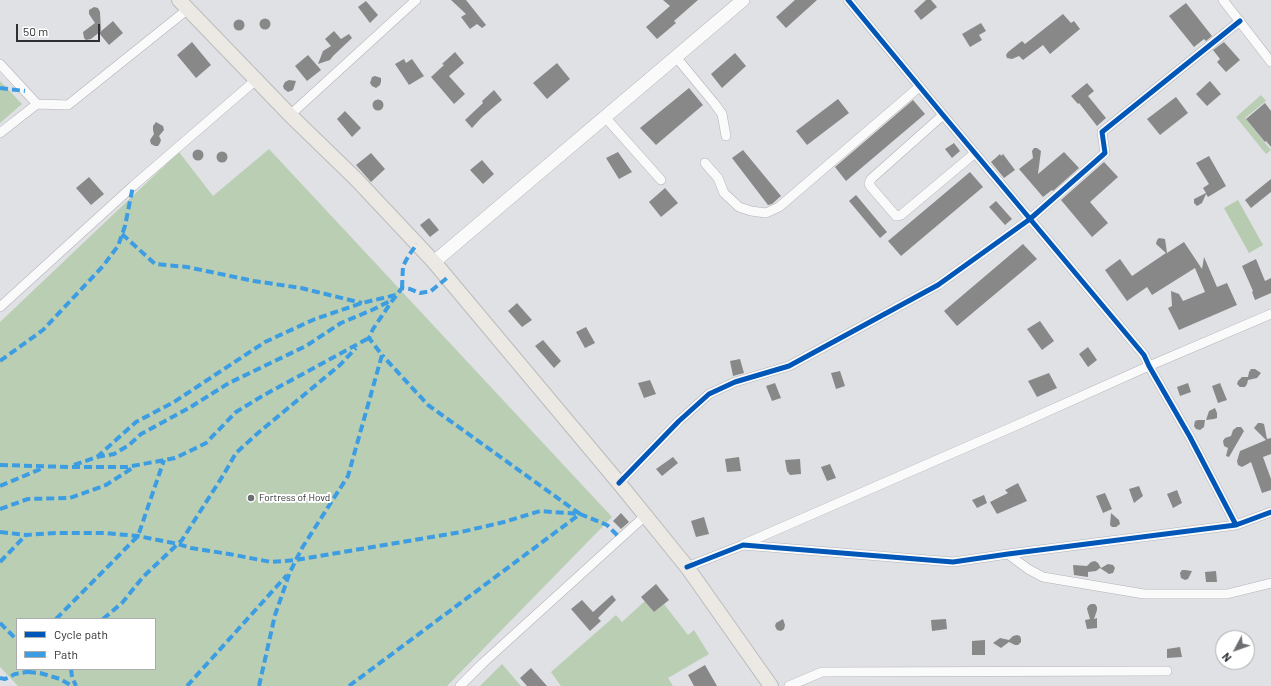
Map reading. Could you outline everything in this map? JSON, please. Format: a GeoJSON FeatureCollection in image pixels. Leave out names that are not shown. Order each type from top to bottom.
{"type":"FeatureCollection","features":[{"type":"Feature","properties":{"kind":"main road"},"geometry":{"type":"LineString","coordinates":[[434,262],[743,0]]}},
{"type":"Feature","properties":{"kind":"main road"},"geometry":{"type":"LineString","coordinates":[[184,4],[290,114],[356,179],[434,262],[619,483],[687,567],[771,686]]}},
{"type":"Feature","properties":{"kind":"street"},"geometry":{"type":"LineString","coordinates":[[290,114],[416,0]]}},
{"type":"Feature","properties":{"kind":"street"},"geometry":{"type":"LineString","coordinates":[[848,0],[1144,355],[1190,437],[1236,525]]}},
{"type":"Feature","properties":{"kind":"street"},"geometry":{"type":"LineString","coordinates":[[1223,0],[1271,62]]}},
{"type":"Feature","properties":{"kind":"street"},"geometry":{"type":"LineString","coordinates":[[0,133],[37,104],[68,105],[184,4]]}},
{"type":"Feature","properties":{"kind":"street"},"geometry":{"type":"LineString","coordinates":[[619,483],[679,421],[709,394],[723,386],[789,366],[938,285],[1030,219],[1105,153],[1102,132],[1240,21]]}},
{"type":"Feature","properties":{"kind":"street"},"geometry":{"type":"LineString","coordinates":[[676,57],[722,114],[726,136]]}},
{"type":"Feature","properties":{"kind":"street"},"geometry":{"type":"LineString","coordinates":[[0,64],[37,104]]}},
{"type":"Feature","properties":{"kind":"street"},"geometry":{"type":"LineString","coordinates":[[0,307],[133,186],[257,79]]}},
{"type":"Feature","properties":{"kind":"street"},"geometry":{"type":"LineString","coordinates":[[705,163],[718,178],[724,194],[739,207],[751,211],[766,213],[779,207],[920,87]]}},
{"type":"Feature","properties":{"kind":"street"},"geometry":{"type":"LineString","coordinates":[[943,115],[871,179],[869,184],[871,187],[896,216],[901,215],[975,153]]}},
{"type":"Feature","properties":{"kind":"street"},"geometry":{"type":"LineString","coordinates":[[605,117],[661,180]]}},
{"type":"Feature","properties":{"kind":"street"},"geometry":{"type":"LineString","coordinates":[[687,567],[743,545],[1010,429],[1149,366],[1271,314]]}},
{"type":"Feature","properties":{"kind":"street"},"geometry":{"type":"LineString","coordinates":[[743,545],[953,562],[1236,525],[1271,512]]}},
{"type":"Feature","properties":{"kind":"street"},"geometry":{"type":"LineString","coordinates":[[460,686],[483,663],[645,516]]}},
{"type":"Feature","properties":{"kind":"street"},"geometry":{"type":"LineString","coordinates":[[1008,554],[1028,569],[1043,577],[1144,594],[1227,594],[1271,583]]}},
{"type":"Feature","properties":{"kind":"street"},"geometry":{"type":"LineString","coordinates":[[789,686],[822,672],[1167,671]]}},
{"type":"Feature","properties":{"kind":"green space"},"geometry":{"type":"Polygon","coordinates":[[[0,81],[22,104],[0,123],[0,81]]]}},
{"type":"Feature","properties":{"kind":"green space"},"geometry":{"type":"Polygon","coordinates":[[[1261,95],[1266,101],[1245,118],[1271,150],[1266,154],[1236,117],[1261,95]]]}},
{"type":"Feature","properties":{"kind":"green space"},"geometry":{"type":"Polygon","coordinates":[[[269,149],[612,517],[447,686],[18,686],[0,667],[0,322],[179,152],[213,196],[269,149]]]}},
{"type":"Feature","properties":{"kind":"green space"},"geometry":{"type":"Polygon","coordinates":[[[1238,200],[1263,245],[1249,253],[1224,208],[1238,200]]]}},
{"type":"Feature","properties":{"kind":"green space"},"geometry":{"type":"Polygon","coordinates":[[[645,601],[654,612],[664,604],[688,635],[694,630],[709,654],[668,678],[673,686],[561,686],[551,672],[616,615],[622,622],[645,601]]]}},
{"type":"Feature","properties":{"kind":"green space"},"geometry":{"type":"Polygon","coordinates":[[[502,664],[521,686],[480,686],[502,664]]]}},
{"type":"Feature","properties":{"kind":"building"},"geometry":{"type":"Polygon","coordinates":[[[451,0],[466,0],[486,25],[482,28],[477,24],[470,29],[461,17],[466,14],[451,0]]]}},
{"type":"Feature","properties":{"kind":"building"},"geometry":{"type":"Polygon","coordinates":[[[663,0],[698,0],[674,21],[676,23],[657,39],[646,27],[670,6],[663,0]]]}},
{"type":"Feature","properties":{"kind":"building"},"geometry":{"type":"Polygon","coordinates":[[[795,0],[817,0],[786,28],[776,17],[795,0]]]}},
{"type":"Feature","properties":{"kind":"building"},"geometry":{"type":"Polygon","coordinates":[[[926,0],[931,0],[937,7],[921,20],[914,11],[926,0]]]}},
{"type":"Feature","properties":{"kind":"building"},"geometry":{"type":"Polygon","coordinates":[[[366,1],[378,15],[370,23],[358,7],[366,1]]]}},
{"type":"Feature","properties":{"kind":"building"},"geometry":{"type":"Polygon","coordinates":[[[1186,3],[1212,36],[1206,41],[1204,39],[1194,47],[1169,16],[1186,3]]]}},
{"type":"Feature","properties":{"kind":"building"},"geometry":{"type":"Polygon","coordinates":[[[94,7],[98,8],[100,12],[101,31],[91,39],[86,40],[83,32],[95,23],[89,14],[89,10],[94,7]]]}},
{"type":"Feature","properties":{"kind":"building"},"geometry":{"type":"Polygon","coordinates":[[[1063,14],[1071,23],[1074,21],[1080,29],[1050,54],[1043,45],[1023,60],[1019,56],[1012,59],[1007,58],[1006,55],[1008,52],[1022,41],[1025,44],[1063,14]]]}},
{"type":"Feature","properties":{"kind":"building"},"geometry":{"type":"Polygon","coordinates":[[[265,18],[269,20],[271,24],[269,28],[265,30],[261,28],[259,24],[261,20],[265,18]]]}},
{"type":"Feature","properties":{"kind":"building"},"geometry":{"type":"Polygon","coordinates":[[[239,19],[243,21],[245,25],[243,29],[239,31],[235,29],[233,25],[235,21],[239,19]]]}},
{"type":"Feature","properties":{"kind":"building"},"geometry":{"type":"Polygon","coordinates":[[[113,21],[123,33],[109,45],[99,33],[113,21]]]}},
{"type":"Feature","properties":{"kind":"building"},"geometry":{"type":"Polygon","coordinates":[[[981,23],[986,31],[979,35],[982,40],[970,47],[962,34],[981,23]]]}},
{"type":"Feature","properties":{"kind":"building"},"geometry":{"type":"Polygon","coordinates":[[[334,31],[341,39],[349,34],[352,38],[330,60],[318,64],[323,51],[331,46],[325,39],[334,31]]]}},
{"type":"Feature","properties":{"kind":"building"},"geometry":{"type":"Polygon","coordinates":[[[192,42],[211,65],[196,78],[177,55],[192,42]]]}},
{"type":"Feature","properties":{"kind":"building"},"geometry":{"type":"Polygon","coordinates":[[[1224,42],[1240,60],[1226,72],[1217,62],[1220,59],[1213,50],[1224,42]]]}},
{"type":"Feature","properties":{"kind":"building"},"geometry":{"type":"Polygon","coordinates":[[[455,52],[464,63],[449,76],[465,94],[454,104],[431,77],[455,52]]]}},
{"type":"Feature","properties":{"kind":"building"},"geometry":{"type":"Polygon","coordinates":[[[735,53],[746,66],[722,88],[711,74],[735,53]]]}},
{"type":"Feature","properties":{"kind":"building"},"geometry":{"type":"Polygon","coordinates":[[[308,55],[321,70],[307,81],[295,66],[308,55]]]}},
{"type":"Feature","properties":{"kind":"building"},"geometry":{"type":"Polygon","coordinates":[[[404,59],[406,63],[412,59],[424,76],[409,85],[395,64],[404,59]]]}},
{"type":"Feature","properties":{"kind":"building"},"geometry":{"type":"Polygon","coordinates":[[[557,63],[570,79],[547,99],[533,83],[557,63]]]}},
{"type":"Feature","properties":{"kind":"building"},"geometry":{"type":"Polygon","coordinates":[[[375,76],[381,78],[380,85],[376,88],[370,83],[372,77],[375,76]]]}},
{"type":"Feature","properties":{"kind":"building"},"geometry":{"type":"Polygon","coordinates":[[[289,80],[296,81],[293,90],[288,92],[283,86],[285,82],[289,80]]]}},
{"type":"Feature","properties":{"kind":"building"},"geometry":{"type":"Polygon","coordinates":[[[1210,81],[1221,94],[1207,106],[1196,94],[1210,81]]]}},
{"type":"Feature","properties":{"kind":"building"},"geometry":{"type":"Polygon","coordinates":[[[1087,83],[1094,91],[1088,96],[1106,118],[1097,126],[1079,103],[1078,104],[1071,96],[1087,83]]]}},
{"type":"Feature","properties":{"kind":"building"},"geometry":{"type":"Polygon","coordinates":[[[689,88],[703,105],[656,145],[640,128],[689,88]]]}},
{"type":"Feature","properties":{"kind":"building"},"geometry":{"type":"Polygon","coordinates":[[[494,90],[502,100],[482,117],[472,128],[465,120],[494,90]]]}},
{"type":"Feature","properties":{"kind":"building"},"geometry":{"type":"Polygon","coordinates":[[[1176,97],[1188,113],[1160,135],[1147,119],[1176,97]]]}},
{"type":"Feature","properties":{"kind":"building"},"geometry":{"type":"Polygon","coordinates":[[[378,99],[382,101],[384,105],[382,109],[378,111],[374,109],[372,105],[374,101],[378,99]]]}},
{"type":"Feature","properties":{"kind":"building"},"geometry":{"type":"Polygon","coordinates":[[[838,99],[849,113],[807,145],[796,131],[838,99]]]}},
{"type":"Feature","properties":{"kind":"building"},"geometry":{"type":"Polygon","coordinates":[[[913,100],[925,114],[846,181],[835,167],[913,100]]]}},
{"type":"Feature","properties":{"kind":"building"},"geometry":{"type":"Polygon","coordinates":[[[1265,103],[1271,111],[1271,147],[1246,119],[1265,103]]]}},
{"type":"Feature","properties":{"kind":"building"},"geometry":{"type":"Polygon","coordinates":[[[345,111],[361,128],[352,137],[337,119],[345,111]]]}},
{"type":"Feature","properties":{"kind":"building"},"geometry":{"type":"Polygon","coordinates":[[[156,122],[163,126],[164,130],[159,136],[161,140],[158,146],[151,144],[150,140],[154,134],[153,126],[156,122]]]}},
{"type":"Feature","properties":{"kind":"building"},"geometry":{"type":"Polygon","coordinates":[[[954,143],[960,151],[952,158],[945,149],[954,143]]]}},
{"type":"Feature","properties":{"kind":"building"},"geometry":{"type":"Polygon","coordinates":[[[1034,148],[1041,151],[1038,174],[1064,152],[1079,168],[1053,191],[1052,190],[1043,197],[1019,169],[1033,158],[1032,151],[1034,148]]]}},
{"type":"Feature","properties":{"kind":"building"},"geometry":{"type":"Polygon","coordinates":[[[198,149],[202,151],[204,155],[202,159],[198,161],[194,159],[192,155],[194,151],[198,149]]]}},
{"type":"Feature","properties":{"kind":"building"},"geometry":{"type":"Polygon","coordinates":[[[743,150],[781,196],[772,204],[768,205],[732,158],[743,150]]]}},
{"type":"Feature","properties":{"kind":"building"},"geometry":{"type":"Polygon","coordinates":[[[222,151],[226,153],[228,157],[226,161],[222,163],[218,161],[216,157],[218,153],[222,151]]]}},
{"type":"Feature","properties":{"kind":"building"},"geometry":{"type":"Polygon","coordinates":[[[618,152],[632,172],[619,179],[606,158],[618,152]]]}},
{"type":"Feature","properties":{"kind":"building"},"geometry":{"type":"Polygon","coordinates":[[[371,153],[385,169],[371,182],[356,165],[371,153]]]}},
{"type":"Feature","properties":{"kind":"building"},"geometry":{"type":"Polygon","coordinates":[[[1000,154],[1001,156],[1003,154],[1015,170],[1004,178],[991,162],[1000,154]]]}},
{"type":"Feature","properties":{"kind":"building"},"geometry":{"type":"Polygon","coordinates":[[[1209,156],[1226,186],[1208,197],[1206,194],[1202,203],[1197,206],[1194,203],[1194,199],[1206,193],[1203,188],[1209,184],[1196,163],[1209,156]]]}},
{"type":"Feature","properties":{"kind":"building"},"geometry":{"type":"Polygon","coordinates":[[[482,160],[494,174],[483,184],[470,170],[482,160]]]}},
{"type":"Feature","properties":{"kind":"building"},"geometry":{"type":"Polygon","coordinates":[[[1104,162],[1118,177],[1090,202],[1108,223],[1092,237],[1061,200],[1104,162]]]}},
{"type":"Feature","properties":{"kind":"building"},"geometry":{"type":"Polygon","coordinates":[[[970,172],[983,187],[901,256],[888,241],[970,172]]]}},
{"type":"Feature","properties":{"kind":"building"},"geometry":{"type":"Polygon","coordinates":[[[89,177],[104,194],[91,205],[76,188],[89,177]]]}},
{"type":"Feature","properties":{"kind":"building"},"geometry":{"type":"Polygon","coordinates":[[[1271,179],[1271,192],[1251,208],[1245,200],[1271,179]]]}},
{"type":"Feature","properties":{"kind":"building"},"geometry":{"type":"Polygon","coordinates":[[[665,188],[678,203],[661,217],[649,202],[665,188]]]}},
{"type":"Feature","properties":{"kind":"building"},"geometry":{"type":"Polygon","coordinates":[[[856,195],[887,232],[880,238],[849,201],[856,195]]]}},
{"type":"Feature","properties":{"kind":"building"},"geometry":{"type":"Polygon","coordinates":[[[996,201],[1012,219],[1005,225],[989,207],[996,201]]]}},
{"type":"Feature","properties":{"kind":"building"},"geometry":{"type":"Polygon","coordinates":[[[429,218],[439,230],[430,237],[420,225],[429,218]]]}},
{"type":"Feature","properties":{"kind":"building"},"geometry":{"type":"Polygon","coordinates":[[[1159,238],[1165,239],[1167,253],[1184,242],[1202,269],[1204,257],[1217,287],[1227,283],[1237,305],[1179,330],[1168,308],[1172,306],[1171,291],[1179,294],[1183,301],[1205,292],[1195,268],[1152,295],[1147,287],[1127,301],[1105,270],[1120,259],[1132,276],[1166,253],[1156,244],[1159,238]]]}},
{"type":"Feature","properties":{"kind":"building"},"geometry":{"type":"Polygon","coordinates":[[[1023,244],[1037,259],[957,326],[944,311],[1023,244]]]}},
{"type":"Feature","properties":{"kind":"building"},"geometry":{"type":"Polygon","coordinates":[[[1256,259],[1265,281],[1271,278],[1271,293],[1255,300],[1253,291],[1242,266],[1256,259]]]}},
{"type":"Feature","properties":{"kind":"building"},"geometry":{"type":"Polygon","coordinates":[[[517,303],[532,320],[522,327],[508,311],[517,303]]]}},
{"type":"Feature","properties":{"kind":"building"},"geometry":{"type":"Polygon","coordinates":[[[1040,321],[1054,341],[1042,350],[1027,329],[1040,321]]]}},
{"type":"Feature","properties":{"kind":"building"},"geometry":{"type":"Polygon","coordinates":[[[586,327],[595,343],[585,348],[576,332],[586,327]]]}},
{"type":"Feature","properties":{"kind":"building"},"geometry":{"type":"Polygon","coordinates":[[[543,340],[561,361],[554,368],[535,346],[543,340]]]}},
{"type":"Feature","properties":{"kind":"building"},"geometry":{"type":"Polygon","coordinates":[[[1088,347],[1097,360],[1088,367],[1079,354],[1088,347]]]}},
{"type":"Feature","properties":{"kind":"building"},"geometry":{"type":"Polygon","coordinates":[[[740,359],[744,373],[733,376],[730,361],[740,359]]]}},
{"type":"Feature","properties":{"kind":"building"},"geometry":{"type":"Polygon","coordinates":[[[1251,369],[1255,369],[1261,373],[1257,378],[1248,380],[1245,387],[1240,387],[1237,384],[1238,381],[1242,377],[1248,377],[1251,369]]]}},
{"type":"Feature","properties":{"kind":"building"},"geometry":{"type":"Polygon","coordinates":[[[840,371],[845,386],[836,389],[831,373],[840,371]]]}},
{"type":"Feature","properties":{"kind":"building"},"geometry":{"type":"Polygon","coordinates":[[[1049,373],[1057,388],[1037,397],[1028,381],[1049,373]]]}},
{"type":"Feature","properties":{"kind":"building"},"geometry":{"type":"Polygon","coordinates":[[[650,380],[656,394],[644,398],[638,383],[650,380]]]}},
{"type":"Feature","properties":{"kind":"building"},"geometry":{"type":"Polygon","coordinates":[[[775,383],[781,398],[772,401],[766,386],[775,383]]]}},
{"type":"Feature","properties":{"kind":"building"},"geometry":{"type":"Polygon","coordinates":[[[1188,383],[1191,392],[1180,396],[1177,387],[1188,383]]]}},
{"type":"Feature","properties":{"kind":"building"},"geometry":{"type":"Polygon","coordinates":[[[1220,383],[1227,400],[1218,403],[1212,386],[1220,383]]]}},
{"type":"Feature","properties":{"kind":"building"},"geometry":{"type":"Polygon","coordinates":[[[1215,408],[1217,418],[1206,420],[1209,411],[1215,408]]]}},
{"type":"Feature","properties":{"kind":"building"},"geometry":{"type":"Polygon","coordinates":[[[1205,420],[1204,427],[1200,430],[1196,429],[1194,426],[1195,421],[1205,420]]]}},
{"type":"Feature","properties":{"kind":"building"},"geometry":{"type":"Polygon","coordinates":[[[1258,423],[1264,424],[1267,439],[1271,438],[1271,454],[1263,457],[1271,479],[1271,490],[1262,493],[1251,462],[1242,467],[1238,465],[1237,461],[1240,451],[1266,440],[1254,428],[1258,423]]]}},
{"type":"Feature","properties":{"kind":"building"},"geometry":{"type":"Polygon","coordinates":[[[1237,427],[1241,427],[1244,431],[1229,457],[1226,456],[1228,448],[1224,446],[1223,441],[1225,438],[1231,436],[1233,430],[1237,427]]]}},
{"type":"Feature","properties":{"kind":"building"},"geometry":{"type":"Polygon","coordinates":[[[673,457],[678,463],[662,476],[656,469],[673,457]]]}},
{"type":"Feature","properties":{"kind":"building"},"geometry":{"type":"Polygon","coordinates":[[[739,457],[741,471],[727,472],[725,459],[739,457]]]}},
{"type":"Feature","properties":{"kind":"building"},"geometry":{"type":"Polygon","coordinates":[[[800,459],[801,474],[790,475],[787,471],[785,460],[800,459]]]}},
{"type":"Feature","properties":{"kind":"building"},"geometry":{"type":"Polygon","coordinates":[[[830,464],[836,478],[827,481],[821,467],[830,464]]]}},
{"type":"Feature","properties":{"kind":"building"},"geometry":{"type":"Polygon","coordinates":[[[1018,483],[1027,501],[997,514],[990,502],[1008,493],[1005,490],[1018,483]]]}},
{"type":"Feature","properties":{"kind":"building"},"geometry":{"type":"Polygon","coordinates":[[[1139,486],[1143,496],[1134,503],[1129,489],[1139,486]]]}},
{"type":"Feature","properties":{"kind":"building"},"geometry":{"type":"Polygon","coordinates":[[[1177,490],[1182,503],[1173,508],[1167,494],[1177,490]]]}},
{"type":"Feature","properties":{"kind":"building"},"geometry":{"type":"Polygon","coordinates":[[[1105,493],[1112,509],[1103,513],[1096,496],[1105,493]]]}},
{"type":"Feature","properties":{"kind":"building"},"geometry":{"type":"Polygon","coordinates":[[[984,495],[987,503],[977,508],[972,500],[984,495]]]}},
{"type":"Feature","properties":{"kind":"building"},"geometry":{"type":"Polygon","coordinates":[[[621,513],[629,522],[621,529],[613,521],[621,513]]]}},
{"type":"Feature","properties":{"kind":"building"},"geometry":{"type":"Polygon","coordinates":[[[1111,513],[1119,520],[1120,524],[1116,527],[1112,527],[1110,525],[1111,513]]]}},
{"type":"Feature","properties":{"kind":"building"},"geometry":{"type":"Polygon","coordinates":[[[704,517],[709,534],[696,537],[691,521],[704,517]]]}},
{"type":"Feature","properties":{"kind":"building"},"geometry":{"type":"Polygon","coordinates":[[[1095,561],[1101,568],[1108,564],[1113,565],[1115,568],[1113,573],[1109,574],[1100,568],[1096,571],[1088,572],[1088,577],[1074,575],[1073,565],[1087,566],[1091,562],[1095,561]]]}},
{"type":"Feature","properties":{"kind":"building"},"geometry":{"type":"Polygon","coordinates":[[[1182,570],[1192,571],[1188,579],[1185,580],[1181,578],[1180,573],[1182,570]]]}},
{"type":"Feature","properties":{"kind":"building"},"geometry":{"type":"Polygon","coordinates":[[[1216,571],[1217,582],[1206,582],[1205,572],[1216,571]]]}},
{"type":"Feature","properties":{"kind":"building"},"geometry":{"type":"Polygon","coordinates":[[[656,584],[669,600],[654,612],[641,597],[656,584]]]}},
{"type":"Feature","properties":{"kind":"building"},"geometry":{"type":"Polygon","coordinates":[[[612,595],[616,600],[598,618],[601,621],[590,631],[571,609],[582,600],[593,612],[612,595]]]}},
{"type":"Feature","properties":{"kind":"building"},"geometry":{"type":"Polygon","coordinates":[[[1091,604],[1095,604],[1097,607],[1094,619],[1097,618],[1097,628],[1087,629],[1085,620],[1090,619],[1087,609],[1091,604]]]}},
{"type":"Feature","properties":{"kind":"building"},"geometry":{"type":"Polygon","coordinates":[[[783,619],[785,625],[784,629],[781,631],[777,630],[775,626],[776,623],[783,619]]]}},
{"type":"Feature","properties":{"kind":"building"},"geometry":{"type":"Polygon","coordinates":[[[946,619],[947,629],[932,631],[931,620],[946,619]]]}},
{"type":"Feature","properties":{"kind":"building"},"geometry":{"type":"Polygon","coordinates":[[[1013,636],[1020,636],[1021,639],[1021,642],[1018,645],[1009,642],[1001,648],[993,643],[1000,638],[1009,640],[1013,636]]]}},
{"type":"Feature","properties":{"kind":"building"},"geometry":{"type":"Polygon","coordinates":[[[985,640],[985,655],[972,655],[972,641],[985,640]]]}},
{"type":"Feature","properties":{"kind":"building"},"geometry":{"type":"Polygon","coordinates":[[[1180,647],[1182,657],[1167,658],[1167,649],[1180,647]]]}},
{"type":"Feature","properties":{"kind":"building"},"geometry":{"type":"Polygon","coordinates":[[[705,665],[717,686],[694,686],[688,675],[705,665]]]}},
{"type":"Feature","properties":{"kind":"building"},"geometry":{"type":"Polygon","coordinates":[[[531,668],[547,686],[527,686],[520,678],[531,668]]]}},
{"type":"Feature","properties":{"kind":"marked path"},"geometry":{"type":"LineString","coordinates":[[0,88],[25,91]]}},
{"type":"Feature","properties":{"kind":"marked path"},"geometry":{"type":"LineString","coordinates":[[0,361],[43,330],[103,266],[118,246],[125,226],[133,186]]}},
{"type":"Feature","properties":{"kind":"marked path"},"geometry":{"type":"LineString","coordinates":[[122,234],[155,264],[187,267],[254,281],[301,288],[362,303]]}},
{"type":"Feature","properties":{"kind":"marked path"},"geometry":{"type":"LineString","coordinates":[[402,288],[403,266],[417,244]]}},
{"type":"Feature","properties":{"kind":"marked path"},"geometry":{"type":"LineString","coordinates":[[259,686],[275,615],[290,572],[302,548],[348,476],[382,355],[369,338],[373,329],[402,288],[420,293],[431,291],[447,278]]}},
{"type":"Feature","properties":{"kind":"marked path"},"geometry":{"type":"LineString","coordinates":[[74,465],[97,457],[136,422],[174,402],[265,342],[315,319],[362,303],[396,295]]}},
{"type":"Feature","properties":{"kind":"marked path"},"geometry":{"type":"LineString","coordinates":[[97,457],[114,454],[129,445],[141,434],[189,408],[229,383],[306,346],[341,323],[390,301]]}},
{"type":"Feature","properties":{"kind":"marked path"},"geometry":{"type":"LineString","coordinates":[[0,465],[127,467],[175,458],[206,443],[236,412],[264,395],[369,338]]}},
{"type":"Feature","properties":{"kind":"marked path"},"geometry":{"type":"LineString","coordinates":[[104,618],[122,603],[143,577],[182,540],[236,453],[340,365],[356,348]]}},
{"type":"Feature","properties":{"kind":"marked path"},"geometry":{"type":"LineString","coordinates":[[349,686],[580,514],[428,405],[382,355]]}},
{"type":"Feature","properties":{"kind":"marked path"},"geometry":{"type":"LineString","coordinates":[[57,618],[138,536],[164,460]]}},
{"type":"Feature","properties":{"kind":"marked path"},"geometry":{"type":"LineString","coordinates":[[0,509],[28,499],[70,498],[106,485],[134,467]]}},
{"type":"Feature","properties":{"kind":"marked path"},"geometry":{"type":"LineString","coordinates":[[0,486],[43,468]]}},
{"type":"Feature","properties":{"kind":"marked path"},"geometry":{"type":"LineString","coordinates":[[0,532],[26,535],[57,533],[104,533],[138,536],[191,548],[271,562],[296,560],[461,532],[504,522],[540,511],[580,514],[607,525],[620,538]]}},
{"type":"Feature","properties":{"kind":"marked path"},"geometry":{"type":"LineString","coordinates":[[0,562],[26,535]]}},
{"type":"Feature","properties":{"kind":"marked path"},"geometry":{"type":"LineString","coordinates":[[187,686],[287,575]]}},
{"type":"Feature","properties":{"kind":"marked path"},"geometry":{"type":"LineString","coordinates":[[0,623],[16,639]]}},
{"type":"Feature","properties":{"kind":"marked path"},"geometry":{"type":"LineString","coordinates":[[71,670],[72,677],[76,686]]}},
{"type":"Feature","properties":{"kind":"marked path"},"geometry":{"type":"LineString","coordinates":[[0,678],[5,679],[15,674],[32,671]]}},
{"type":"Feature","properties":{"kind":"marked path"},"geometry":{"type":"LineString","coordinates":[[28,672],[40,673],[60,679],[72,686]]}},
{"type":"Feature","properties":{"kind":"cycle path"},"geometry":{"type":"LineString","coordinates":[[848,0],[1144,355],[1190,437],[1236,525]]}},
{"type":"Feature","properties":{"kind":"cycle path"},"geometry":{"type":"LineString","coordinates":[[619,483],[679,421],[709,394],[735,382],[789,366],[938,285],[1030,219],[1105,153],[1102,132],[1240,21]]}},
{"type":"Feature","properties":{"kind":"cycle path"},"geometry":{"type":"LineString","coordinates":[[687,567],[743,545],[953,562],[1236,525],[1271,512]]}},
{"type":"Feature","properties":{"kind":"place","name":"Fortress of Hovd"},"geometry":{"type":"Point","coordinates":[251,498]}}]}
